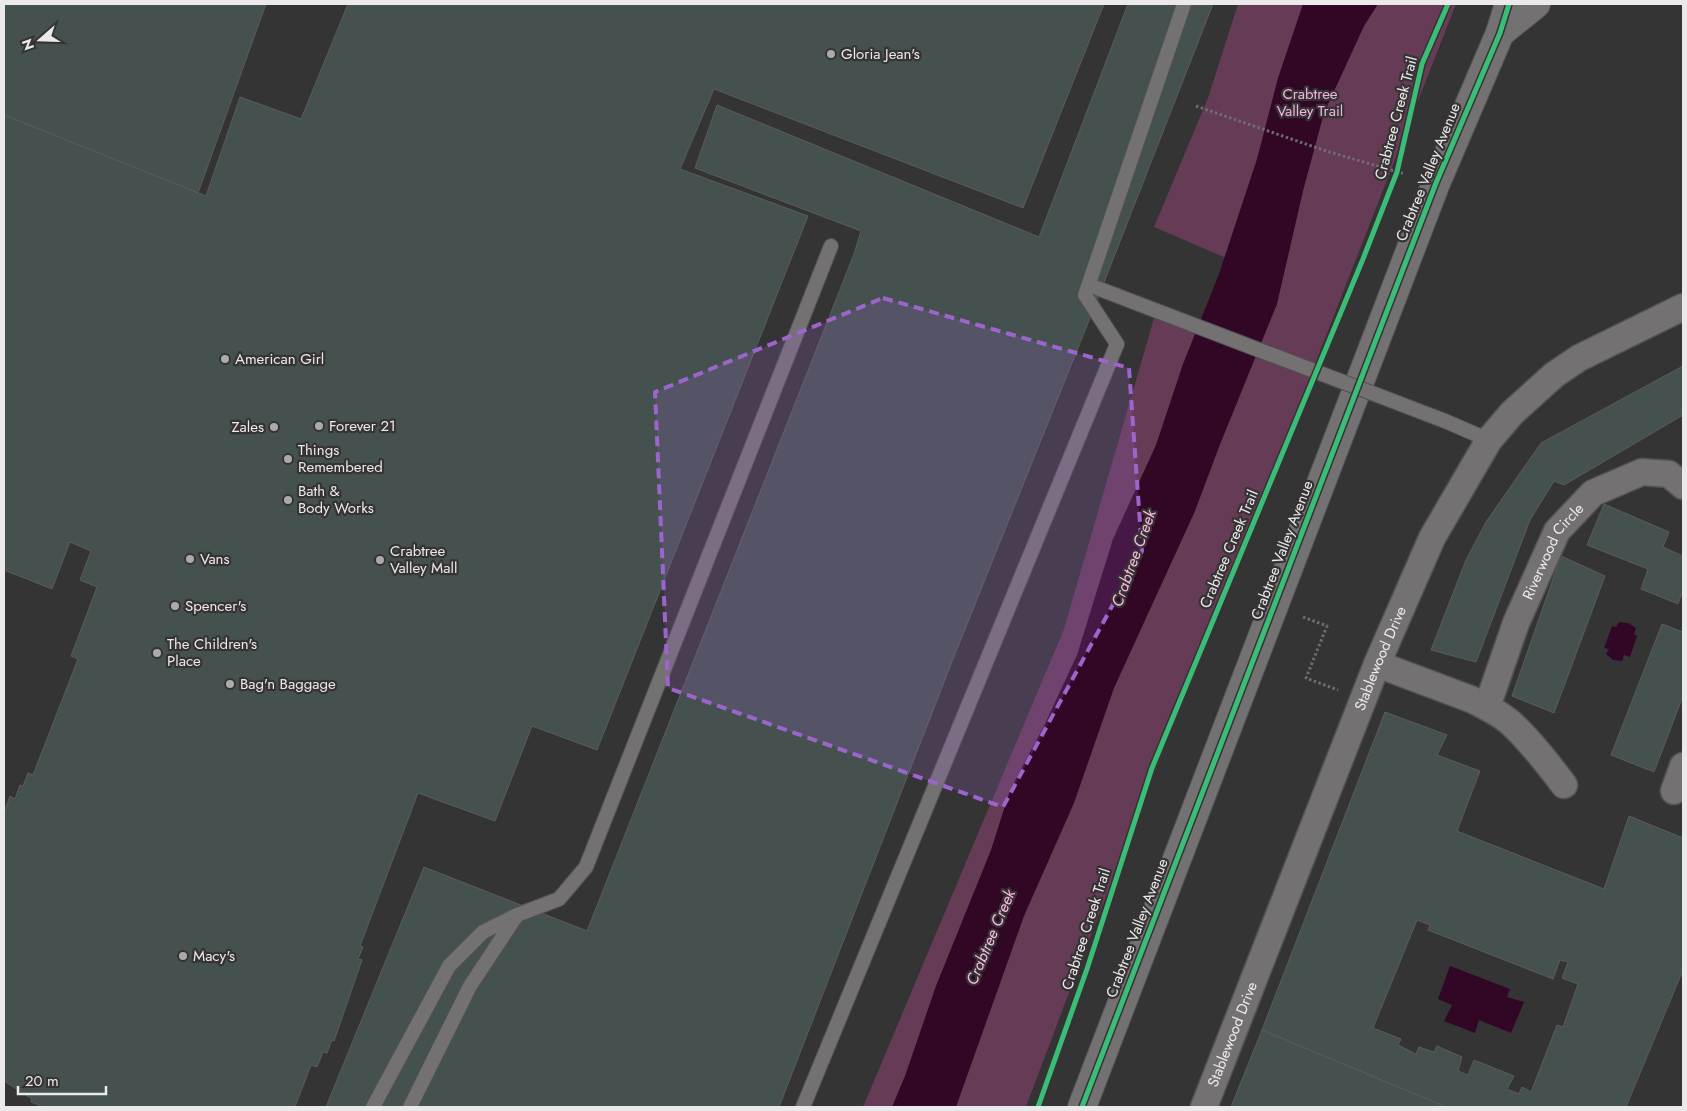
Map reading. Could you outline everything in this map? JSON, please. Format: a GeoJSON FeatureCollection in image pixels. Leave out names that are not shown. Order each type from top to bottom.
{"type":"FeatureCollection","features":[{"type":"Feature","properties":{"kind":"street","name":"Crabtree Valley Avenue"},"geometry":{"type":"LineString","coordinates":[[1082,1107],[1436,183],[1500,33],[1509,4]]}},
{"type":"Feature","properties":{"kind":"street"},"geometry":{"type":"LineString","coordinates":[[1500,33],[1536,4]]}},
{"type":"Feature","properties":{"kind":"street","name":"Stablewood Drive"},"geometry":{"type":"LineString","coordinates":[[1208,1106],[1377,664],[1432,538],[1489,440],[1512,413],[1562,369],[1579,358],[1683,307]]}},
{"type":"Feature","properties":{"kind":"street","name":"Riverwood Circle"},"geometry":{"type":"LineString","coordinates":[[1487,707],[1516,623],[1556,531],[1593,493],[1642,472],[1669,474],[1683,486]]}},
{"type":"Feature","properties":{"kind":"street"},"geometry":{"type":"LineString","coordinates":[[1377,664],[1487,707],[1512,724],[1543,758],[1564,785]]}},
{"type":"Feature","properties":{"kind":"street"},"geometry":{"type":"LineString","coordinates":[[1674,791],[1683,766]]}},
{"type":"Feature","properties":{"kind":"lane"},"geometry":{"type":"LineString","coordinates":[[803,1107],[1117,344],[1085,295],[1184,4]]}},
{"type":"Feature","properties":{"kind":"lane"},"geometry":{"type":"LineString","coordinates":[[373,1107],[450,966],[483,932],[517,915],[560,899],[586,867],[831,246]]}},
{"type":"Feature","properties":{"kind":"lane"},"geometry":{"type":"LineString","coordinates":[[1097,288],[1445,421],[1489,440]]}},
{"type":"Feature","properties":{"kind":"lane"},"geometry":{"type":"LineString","coordinates":[[410,1107],[470,986],[517,915]]}},
{"type":"Feature","properties":{"kind":"path"},"geometry":{"type":"LineString","coordinates":[[1196,106],[1326,151],[1405,174]]}},
{"type":"Feature","properties":{"kind":"path"},"geometry":{"type":"LineString","coordinates":[[1302,618],[1327,626],[1306,678],[1340,690]]}},
{"type":"Feature","properties":{"kind":"highlighted area"},"geometry":{"type":"Polygon","coordinates":[[[883,298],[1129,368],[1142,551],[1003,807],[668,688],[655,392],[883,298]]]}},
{"type":"Feature","properties":{"kind":"green space","name":"Crabtree Valley Trail"},"geometry":{"type":"Polygon","coordinates":[[[1238,4],[1456,4],[1079,966],[1026,1107],[863,1107],[1064,629],[1157,308],[1211,331],[1231,260],[1154,227],[1208,98],[1238,4]]]}},
{"type":"Feature","properties":{"kind":"water","name":"Crabtree Creek"},"geometry":{"type":"Polygon","coordinates":[[[1303,4],[1378,4],[1364,26],[1324,113],[1303,191],[1277,304],[1195,511],[1114,688],[1074,803],[1024,916],[956,1107],[892,1107],[905,1076],[936,986],[991,850],[1010,790],[1044,726],[1077,655],[1113,539],[1156,445],[1183,364],[1219,274],[1257,159],[1278,78],[1303,4]]]}},
{"type":"Feature","properties":{"kind":"water"},"geometry":{"type":"Polygon","coordinates":[[[1619,622],[1628,623],[1636,628],[1634,634],[1637,636],[1630,657],[1624,655],[1622,661],[1613,660],[1606,654],[1609,649],[1604,648],[1612,626],[1616,627],[1619,622]]]}},
{"type":"Feature","properties":{"kind":"water"},"geometry":{"type":"Polygon","coordinates":[[[1450,966],[1510,989],[1507,997],[1524,1002],[1511,1033],[1479,1020],[1475,1033],[1444,1021],[1452,1005],[1438,999],[1450,966]]]}},
{"type":"Feature","properties":{"kind":"building"},"geometry":{"type":"Polygon","coordinates":[[[4,4],[266,4],[198,193],[4,115],[4,4]]]}},
{"type":"Feature","properties":{"kind":"building","name":"Crabtree Valley Mall"},"geometry":{"type":"Polygon","coordinates":[[[348,4],[1104,4],[1023,208],[714,89],[680,169],[808,216],[597,750],[532,726],[495,821],[418,793],[360,946],[363,947],[358,959],[362,960],[334,1041],[332,1040],[327,1053],[323,1052],[317,1067],[311,1065],[295,1107],[44,1107],[31,1102],[32,1099],[4,1081],[4,813],[10,796],[15,799],[20,785],[23,786],[28,773],[33,775],[78,659],[71,656],[97,587],[80,580],[91,551],[70,542],[52,589],[4,570],[4,115],[206,196],[240,97],[301,119],[348,4]]]}},
{"type":"Feature","properties":{"kind":"building"},"geometry":{"type":"Polygon","coordinates":[[[1128,4],[1213,4],[1092,313],[951,664],[779,1107],[326,1107],[424,867],[587,931],[854,254],[861,231],[695,168],[717,105],[1039,237],[1128,4]]]}},
{"type":"Feature","properties":{"kind":"building"},"geometry":{"type":"Polygon","coordinates":[[[1683,366],[1683,415],[1564,485],[1554,481],[1530,520],[1476,662],[1431,650],[1466,560],[1486,522],[1541,443],[1683,366]]]}},
{"type":"Feature","properties":{"kind":"building"},"geometry":{"type":"Polygon","coordinates":[[[1604,504],[1669,532],[1663,547],[1683,556],[1683,590],[1678,604],[1641,589],[1648,569],[1587,545],[1604,504]]]}},
{"type":"Feature","properties":{"kind":"building"},"geometry":{"type":"Polygon","coordinates":[[[1561,556],[1605,576],[1554,713],[1512,696],[1561,556]]]}},
{"type":"Feature","properties":{"kind":"building"},"geometry":{"type":"Polygon","coordinates":[[[1662,624],[1683,632],[1683,696],[1654,772],[1611,755],[1662,624]]]}},
{"type":"Feature","properties":{"kind":"building"},"geometry":{"type":"Polygon","coordinates":[[[1385,712],[1447,735],[1437,755],[1480,771],[1457,831],[1604,889],[1629,816],[1683,838],[1683,970],[1626,1107],[1446,1107],[1262,1030],[1385,712]],[[1417,920],[1373,1028],[1401,1039],[1398,1045],[1416,1054],[1419,1047],[1434,1052],[1437,1046],[1462,1057],[1458,1071],[1468,1075],[1474,1060],[1514,1076],[1507,1089],[1519,1094],[1522,1087],[1531,1092],[1557,1025],[1563,1027],[1578,984],[1562,978],[1568,962],[1560,960],[1553,979],[1428,930],[1430,925],[1417,920]]]}},
{"type":"Feature","properties":{"kind":"building"},"geometry":{"type":"Polygon","coordinates":[[[1262,1030],[1446,1107],[1231,1107],[1262,1030]]]}},
{"type":"Feature","properties":{"kind":"cycle path","name":"Crabtree Creek Trail"},"geometry":{"type":"LineString","coordinates":[[1038,1107],[1087,969],[1152,768],[1363,259],[1397,172],[1422,64],[1448,4]]}},
{"type":"Feature","properties":{"kind":"cycle path"},"geometry":{"type":"LineString","coordinates":[[1082,1107],[1436,183],[1500,33],[1509,4]]}},
{"type":"Feature","properties":{"kind":"place","name":"Gloria Jean's"},"geometry":{"type":"Point","coordinates":[831,54]}},
{"type":"Feature","properties":{"kind":"place","name":"American Girl"},"geometry":{"type":"Point","coordinates":[225,359]}},
{"type":"Feature","properties":{"kind":"place","name":"Forever 21"},"geometry":{"type":"Point","coordinates":[319,426]}},
{"type":"Feature","properties":{"kind":"place","name":"Zales"},"geometry":{"type":"Point","coordinates":[274,427]}},
{"type":"Feature","properties":{"kind":"place","name":"Things Remembered"},"geometry":{"type":"Point","coordinates":[288,459]}},
{"type":"Feature","properties":{"kind":"place","name":"Bath & Body Works"},"geometry":{"type":"Point","coordinates":[288,500]}},
{"type":"Feature","properties":{"kind":"place","name":"Vans"},"geometry":{"type":"Point","coordinates":[190,559]}},
{"type":"Feature","properties":{"kind":"place","name":"Crabtree Valley Mall"},"geometry":{"type":"Point","coordinates":[380,560]}},
{"type":"Feature","properties":{"kind":"place","name":"Spencer's"},"geometry":{"type":"Point","coordinates":[175,606]}},
{"type":"Feature","properties":{"kind":"place","name":"The Children's Place"},"geometry":{"type":"Point","coordinates":[157,653]}},
{"type":"Feature","properties":{"kind":"place","name":"Bag'n Baggage"},"geometry":{"type":"Point","coordinates":[230,684]}},
{"type":"Feature","properties":{"kind":"place","name":"Macy's"},"geometry":{"type":"Point","coordinates":[183,956]}}]}
